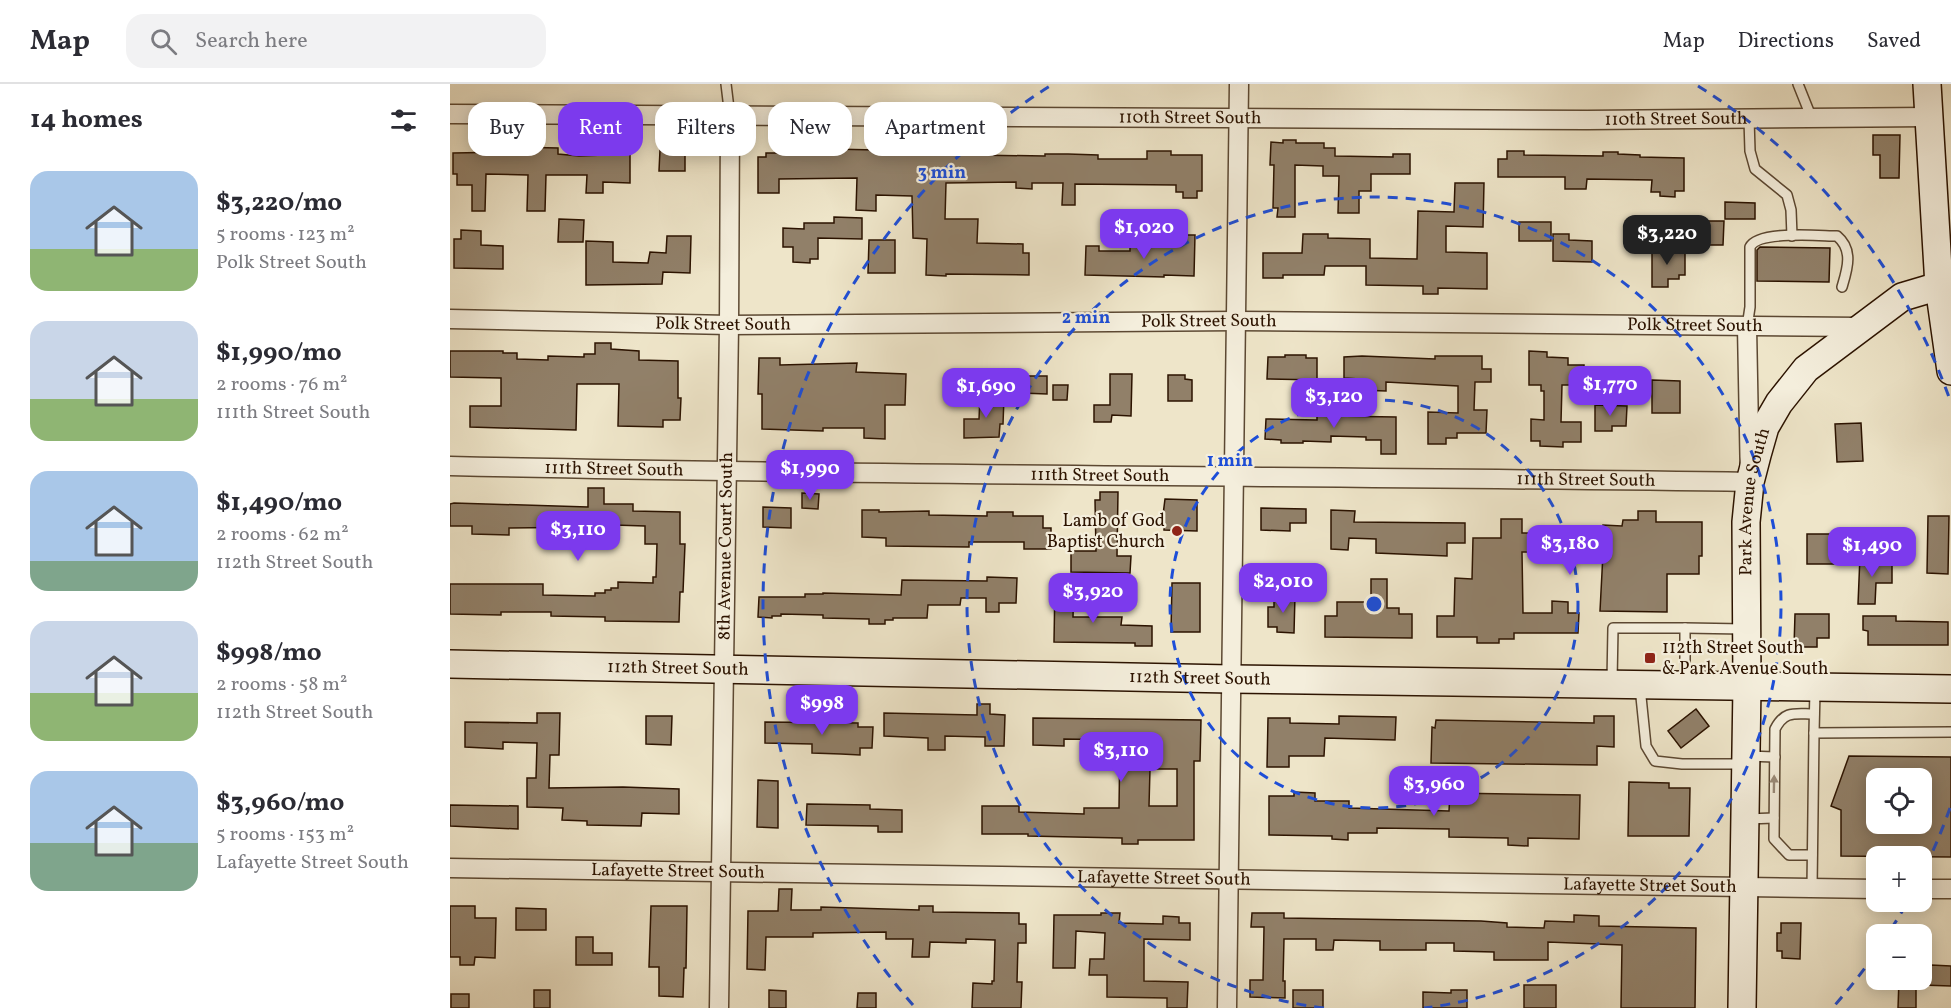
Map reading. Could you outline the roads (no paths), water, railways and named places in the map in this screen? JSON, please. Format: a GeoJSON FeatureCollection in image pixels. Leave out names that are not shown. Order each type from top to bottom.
{"type":"FeatureCollection","features":[{"type":"Feature","properties":{"kind":"main road"},"geometry":{"type":"LineString","coordinates":[[1927,84],[1937,179],[1939,286],[1951,371]]}},
{"type":"Feature","properties":{"kind":"main road","name":"Park Avenue South"},"geometry":{"type":"LineString","coordinates":[[1742,1008],[1747,686],[1746,522],[1750,482],[1765,427],[1779,403],[1806,369],[1902,297],[1939,286]]}},
{"type":"Feature","properties":{"kind":"main road","name":"112th Street South"},"geometry":{"type":"LineString","coordinates":[[450,663],[1232,679],[1951,689]]}},
{"type":"Feature","properties":{"kind":"street"},"geometry":{"type":"LineString","coordinates":[[1227,1008],[1239,84]]}},
{"type":"Feature","properties":{"kind":"street","name":"110th Street South"},"geometry":{"type":"LineString","coordinates":[[450,114],[655,116]]}},
{"type":"Feature","properties":{"kind":"street","name":"110th Street South"},"geometry":{"type":"LineString","coordinates":[[756,117],[1812,119],[1929,117]]}},
{"type":"Feature","properties":{"kind":"street","name":"8th Avenue Court South"},"geometry":{"type":"LineString","coordinates":[[719,1008],[730,156]]}},
{"type":"Feature","properties":{"kind":"street","name":"Polk Street South"},"geometry":{"type":"LineString","coordinates":[[450,319],[729,325],[1237,321],[1860,327]]}},
{"type":"Feature","properties":{"kind":"street"},"geometry":{"type":"LineString","coordinates":[[1747,327],[1750,482]]}},
{"type":"Feature","properties":{"kind":"street","name":"111th Street South"},"geometry":{"type":"LineString","coordinates":[[450,466],[727,472],[1234,475],[1750,482]]}},
{"type":"Feature","properties":{"kind":"street","name":"Lafayette Street South"},"geometry":{"type":"LineString","coordinates":[[450,868],[1866,889]]}},
{"type":"Feature","properties":{"kind":"street"},"geometry":{"type":"LineString","coordinates":[[1932,889],[1951,889]]}},
{"type":"Feature","properties":{"kind":"lane","name":"8th Avenue Court South"},"geometry":{"type":"LineString","coordinates":[[726,84],[728,102]]}},
{"type":"Feature","properties":{"kind":"lane"},"geometry":{"type":"LineString","coordinates":[[1798,84],[1812,119]]}},
{"type":"Feature","properties":{"kind":"lane"},"geometry":{"type":"LineString","coordinates":[[1749,119],[1750,151],[1755,169],[1787,195],[1791,210],[1791,236]]}},
{"type":"Feature","properties":{"kind":"lane"},"geometry":{"type":"LineString","coordinates":[[1747,327],[1750,308],[1752,243],[1759,238],[1837,236],[1843,241],[1849,261],[1842,287]]}},
{"type":"Feature","properties":{"kind":"lane"},"geometry":{"type":"LineString","coordinates":[[1612,684],[1612,628],[1746,629]]}},
{"type":"Feature","properties":{"kind":"lane"},"geometry":{"type":"LineString","coordinates":[[1685,628],[1685,685]]}},
{"type":"Feature","properties":{"kind":"lane"},"geometry":{"type":"LineString","coordinates":[[1640,684],[1646,746],[1655,760],[1682,764],[1774,757]]}},
{"type":"Feature","properties":{"kind":"lane"},"geometry":{"type":"LineString","coordinates":[[1812,888],[1815,687]]}},
{"type":"Feature","properties":{"kind":"lane"},"geometry":{"type":"LineString","coordinates":[[1812,855],[1789,855],[1774,839],[1774,757],[1775,729],[1781,718],[1790,714],[1815,714]]}},
{"type":"Feature","properties":{"kind":"lane"},"geometry":{"type":"LineString","coordinates":[[1814,733],[1951,732]]}},
{"type":"Feature","properties":{"kind":"lane"},"geometry":{"type":"LineString","coordinates":[[1745,819],[1774,818]]}},
{"type":"Feature","properties":{"kind":"place","name":"Lamb of God Baptist Church"},"geometry":{"type":"Point","coordinates":[1177,531]}},
{"type":"Feature","properties":{"kind":"place","name":"112th Street South & Park Avenue South"},"geometry":{"type":"Point","coordinates":[1650,658]}}]}
